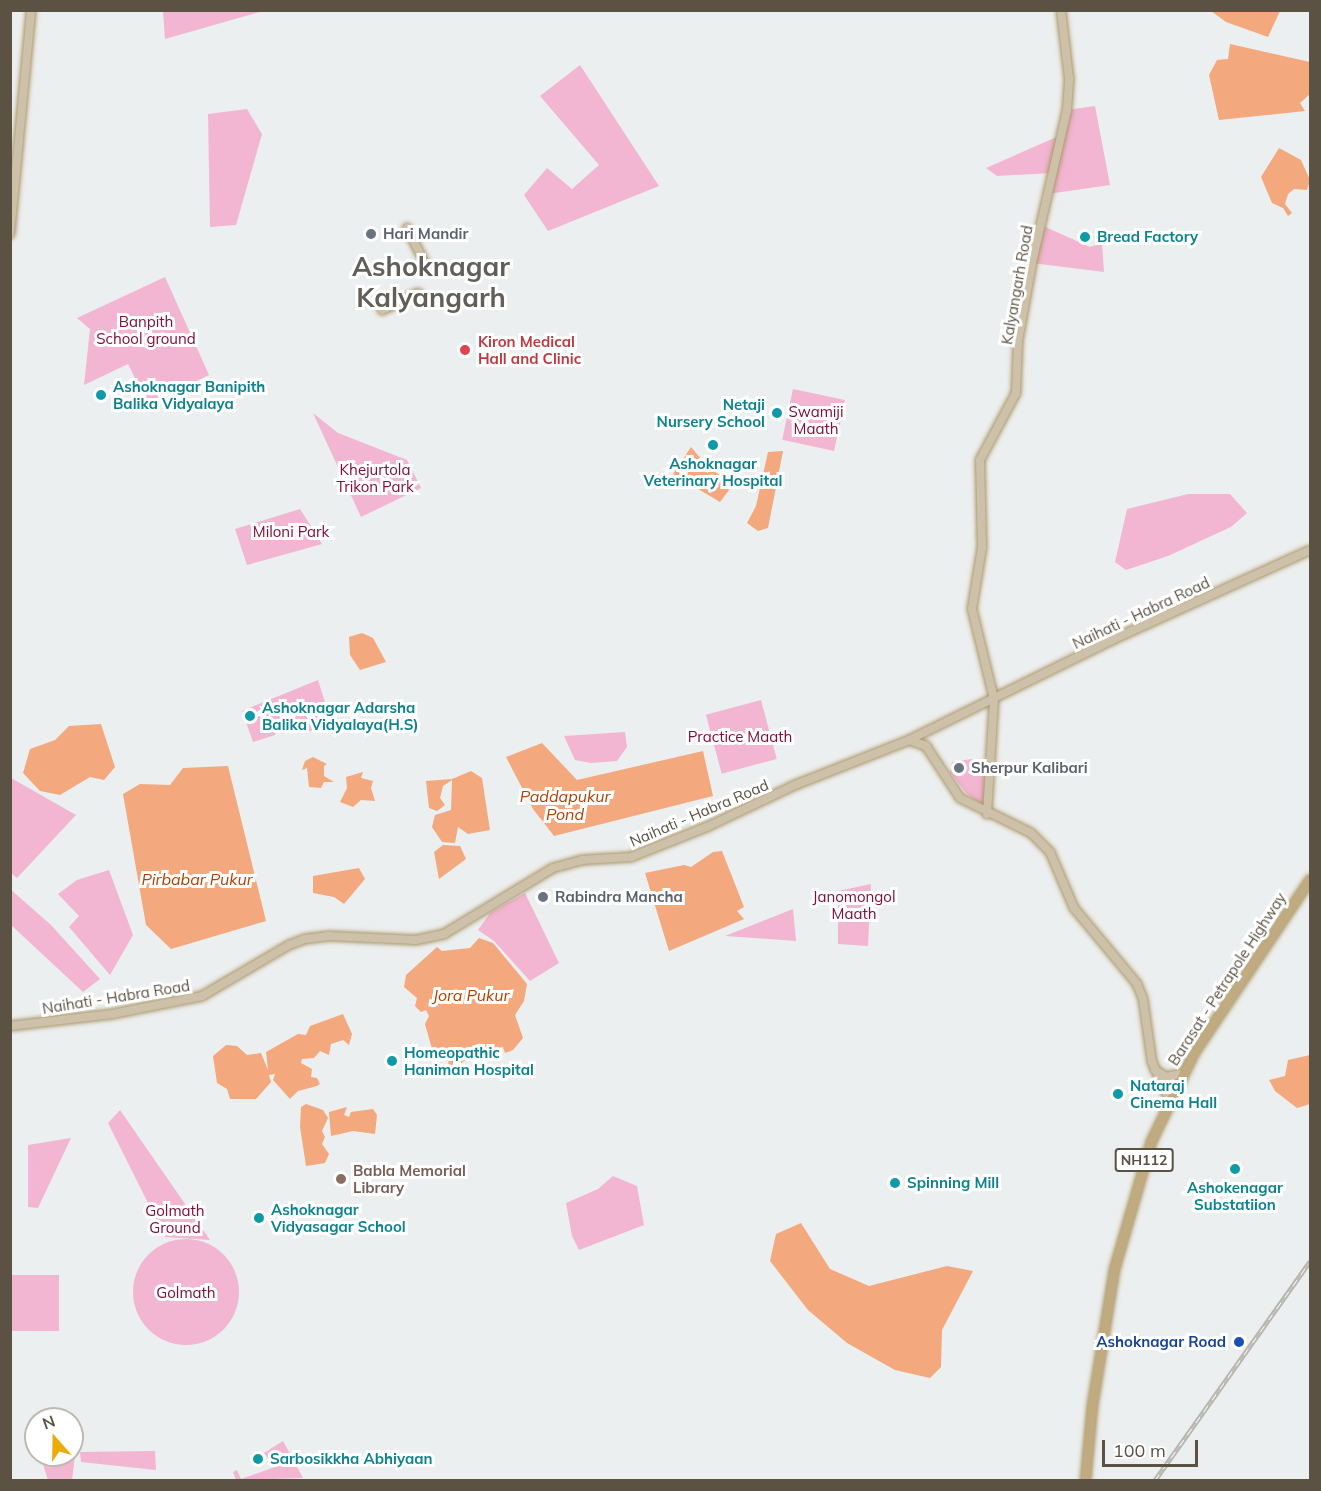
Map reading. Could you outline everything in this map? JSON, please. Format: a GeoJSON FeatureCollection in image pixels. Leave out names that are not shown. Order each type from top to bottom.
{"type":"FeatureCollection","features":[{"type":"Feature","properties":{"kind":"highway","name":"Barasat - Petrapole Highway"},"geometry":{"type":"LineString","coordinates":[[1085,1480],[1092,1405],[1118,1249],[1142,1165],[1169,1098],[1182,1074],[1311,879]]}},
{"type":"Feature","properties":{"kind":"main road"},"geometry":{"type":"LineString","coordinates":[[10,234],[31,10]]}},
{"type":"Feature","properties":{"kind":"main road","name":"Kalyangarh Road"},"geometry":{"type":"LineString","coordinates":[[987,814],[994,699],[972,609],[982,547],[980,460],[1016,393],[1018,341],[1032,263],[1067,110],[1069,78],[1061,10]]}},
{"type":"Feature","properties":{"kind":"main road"},"geometry":{"type":"LineString","coordinates":[[407,228],[425,263]]}},
{"type":"Feature","properties":{"kind":"main road"},"geometry":{"type":"LineString","coordinates":[[382,310],[418,292]]}},
{"type":"Feature","properties":{"kind":"main road","name":"Naihati - Habra Road"},"geometry":{"type":"LineString","coordinates":[[10,1026],[112,1014],[202,996],[289,945],[305,939],[329,936],[397,940],[430,938],[454,929],[553,868],[582,860],[631,857],[664,845],[795,785],[909,740],[1311,550]]}},
{"type":"Feature","properties":{"kind":"main road"},"geometry":{"type":"LineString","coordinates":[[909,740],[926,746],[960,798],[1043,842],[1080,918],[1135,981],[1143,999],[1155,1070],[1169,1098]]}},
{"type":"Feature","properties":{"kind":"main road"},"geometry":{"type":"LineString","coordinates":[[1155,1070],[1166,1077],[1182,1074]]}},
{"type":"Feature","properties":{"kind":"green space"},"geometry":{"type":"Polygon","coordinates":[[[163,10],[263,11],[165,39],[163,10]]]}},
{"type":"Feature","properties":{"kind":"green space"},"geometry":{"type":"Polygon","coordinates":[[[580,65],[659,186],[548,231],[524,195],[547,168],[572,189],[599,165],[540,96],[580,65]]]}},
{"type":"Feature","properties":{"kind":"green space"},"geometry":{"type":"Polygon","coordinates":[[[1095,106],[1110,185],[1048,194],[1052,173],[997,176],[986,168],[1061,135],[1067,110],[1095,106]]]}},
{"type":"Feature","properties":{"kind":"green space"},"geometry":{"type":"Polygon","coordinates":[[[247,109],[262,134],[236,225],[210,227],[208,114],[247,109]]]}},
{"type":"Feature","properties":{"kind":"green space"},"geometry":{"type":"Polygon","coordinates":[[[1041,225],[1090,247],[1102,243],[1104,272],[1032,263],[1041,225]]]}},
{"type":"Feature","properties":{"kind":"green space","name":"Banpith School ground"},"geometry":{"type":"Polygon","coordinates":[[[165,277],[209,375],[148,404],[128,364],[84,385],[90,329],[77,318],[165,277]]]}},
{"type":"Feature","properties":{"kind":"green space","name":"Swamiji Maath"},"geometry":{"type":"Polygon","coordinates":[[[793,389],[845,400],[834,451],[782,440],[793,389]]]}},
{"type":"Feature","properties":{"kind":"green space","name":"Khejurtola Trikon Park"},"geometry":{"type":"Polygon","coordinates":[[[313,413],[338,433],[407,460],[421,488],[361,517],[313,413]]]}},
{"type":"Feature","properties":{"kind":"green space"},"geometry":{"type":"Polygon","coordinates":[[[1188,494],[1230,494],[1247,513],[1231,527],[1168,556],[1126,570],[1115,562],[1127,509],[1188,494]]]}},
{"type":"Feature","properties":{"kind":"green space","name":"Miloni Park"},"geometry":{"type":"Polygon","coordinates":[[[300,509],[322,544],[247,565],[235,529],[300,509]]]}},
{"type":"Feature","properties":{"kind":"green space"},"geometry":{"type":"Polygon","coordinates":[[[318,680],[333,728],[309,731],[304,724],[280,725],[275,735],[253,742],[242,711],[318,680]]]}},
{"type":"Feature","properties":{"kind":"green space","name":"Practice Maath"},"geometry":{"type":"Polygon","coordinates":[[[761,700],[777,759],[722,774],[706,715],[761,700]]]}},
{"type":"Feature","properties":{"kind":"green space"},"geometry":{"type":"Polygon","coordinates":[[[625,732],[627,747],[617,761],[591,763],[575,760],[564,736],[625,732]]]}},
{"type":"Feature","properties":{"kind":"green space"},"geometry":{"type":"Polygon","coordinates":[[[972,759],[986,778],[986,808],[966,793],[950,772],[952,762],[972,759]]]}},
{"type":"Feature","properties":{"kind":"green space"},"geometry":{"type":"Polygon","coordinates":[[[11,778],[76,815],[17,878],[11,873],[11,778]]]}},
{"type":"Feature","properties":{"kind":"green space"},"geometry":{"type":"Polygon","coordinates":[[[109,870],[133,935],[110,975],[69,927],[79,916],[58,894],[77,880],[109,870]]]}},
{"type":"Feature","properties":{"kind":"green space","name":"Janomongol Maath"},"geometry":{"type":"Polygon","coordinates":[[[871,884],[868,946],[838,944],[838,891],[871,884]]]}},
{"type":"Feature","properties":{"kind":"green space"},"geometry":{"type":"Polygon","coordinates":[[[10,889],[51,925],[100,979],[83,992],[11,925],[10,889]]]}},
{"type":"Feature","properties":{"kind":"green space"},"geometry":{"type":"Polygon","coordinates":[[[525,893],[559,963],[530,981],[494,941],[478,930],[490,913],[525,893]]]}},
{"type":"Feature","properties":{"kind":"green space"},"geometry":{"type":"Polygon","coordinates":[[[793,909],[796,941],[725,936],[793,909]]]}},
{"type":"Feature","properties":{"kind":"green space","name":"Golmath Ground"},"geometry":{"type":"Polygon","coordinates":[[[120,1110],[210,1240],[165,1237],[108,1123],[120,1110]]]}},
{"type":"Feature","properties":{"kind":"green space"},"geometry":{"type":"Polygon","coordinates":[[[71,1138],[38,1208],[28,1207],[28,1145],[71,1138]]]}},
{"type":"Feature","properties":{"kind":"green space"},"geometry":{"type":"Polygon","coordinates":[[[613,1176],[637,1186],[644,1225],[579,1250],[572,1236],[566,1203],[598,1189],[613,1176]]]}},
{"type":"Feature","properties":{"kind":"green space","name":"Golmath"},"geometry":{"type":"Polygon","coordinates":[[[186,1239],[206,1243],[223,1255],[235,1272],[239,1292],[235,1312],[223,1329],[206,1341],[186,1345],[166,1341],[149,1329],[137,1312],[133,1292],[137,1272],[149,1255],[166,1243],[186,1239]]]}},
{"type":"Feature","properties":{"kind":"green space"},"geometry":{"type":"Polygon","coordinates":[[[10,1275],[59,1275],[59,1331],[10,1331],[10,1275]]]}},
{"type":"Feature","properties":{"kind":"green space"},"geometry":{"type":"Polygon","coordinates":[[[283,1441],[303,1478],[236,1480],[233,1472],[237,1470],[241,1479],[275,1467],[264,1453],[283,1441]]]}},
{"type":"Feature","properties":{"kind":"green space"},"geometry":{"type":"Polygon","coordinates":[[[155,1451],[156,1470],[84,1462],[84,1452],[155,1451]]]}},
{"type":"Feature","properties":{"kind":"green space"},"geometry":{"type":"Polygon","coordinates":[[[44,1467],[74,1467],[72,1480],[48,1480],[44,1467]]]}},
{"type":"Feature","properties":{"kind":"water"},"geometry":{"type":"Polygon","coordinates":[[[1211,11],[1280,11],[1268,37],[1226,22],[1211,11]]]}},
{"type":"Feature","properties":{"kind":"water"},"geometry":{"type":"Polygon","coordinates":[[[1230,44],[1310,62],[1310,94],[1300,103],[1305,111],[1219,120],[1209,75],[1217,60],[1228,59],[1230,44]]]}},
{"type":"Feature","properties":{"kind":"water"},"geometry":{"type":"Polygon","coordinates":[[[1279,148],[1301,160],[1310,180],[1307,190],[1294,189],[1288,194],[1285,204],[1292,213],[1288,216],[1283,208],[1272,203],[1261,177],[1279,148]]]}},
{"type":"Feature","properties":{"kind":"water"},"geometry":{"type":"Polygon","coordinates":[[[691,447],[707,466],[729,482],[729,490],[720,502],[673,474],[691,447]]]}},
{"type":"Feature","properties":{"kind":"water"},"geometry":{"type":"Polygon","coordinates":[[[783,451],[768,528],[758,531],[747,523],[756,506],[768,452],[783,451]]]}},
{"type":"Feature","properties":{"kind":"water"},"geometry":{"type":"Polygon","coordinates":[[[362,633],[373,638],[386,662],[360,670],[350,655],[349,637],[362,633]]]}},
{"type":"Feature","properties":{"kind":"water"},"geometry":{"type":"Polygon","coordinates":[[[101,724],[115,767],[104,780],[90,777],[60,795],[40,791],[23,773],[30,749],[55,740],[69,726],[101,724]]]}},
{"type":"Feature","properties":{"kind":"water","name":"Paddapukur Pond"},"geometry":{"type":"Polygon","coordinates":[[[542,743],[577,780],[703,751],[713,796],[554,836],[533,809],[506,757],[542,743]]]}},
{"type":"Feature","properties":{"kind":"water"},"geometry":{"type":"Polygon","coordinates":[[[313,757],[327,764],[324,766],[324,776],[334,782],[324,782],[321,788],[309,787],[307,768],[302,770],[305,761],[313,757]]]}},
{"type":"Feature","properties":{"kind":"water","name":"Pirbabar Pukur"},"geometry":{"type":"Polygon","coordinates":[[[228,766],[266,921],[171,949],[146,925],[123,794],[140,784],[170,785],[183,768],[228,766]]]}},
{"type":"Feature","properties":{"kind":"water"},"geometry":{"type":"Polygon","coordinates":[[[471,771],[482,778],[490,830],[468,834],[458,827],[455,843],[442,842],[432,827],[435,815],[451,810],[452,780],[443,786],[440,798],[445,805],[437,811],[429,808],[426,781],[452,779],[471,771]]]}},
{"type":"Feature","properties":{"kind":"water"},"geometry":{"type":"Polygon","coordinates":[[[363,772],[361,778],[373,781],[371,788],[375,801],[361,800],[353,807],[340,802],[347,788],[346,777],[363,772]]]}},
{"type":"Feature","properties":{"kind":"water"},"geometry":{"type":"Polygon","coordinates":[[[443,845],[460,846],[466,859],[439,879],[434,852],[443,845]]]}},
{"type":"Feature","properties":{"kind":"water"},"geometry":{"type":"Polygon","coordinates":[[[722,851],[744,907],[737,911],[744,919],[669,951],[645,873],[684,865],[691,867],[713,852],[722,851]]]}},
{"type":"Feature","properties":{"kind":"water"},"geometry":{"type":"Polygon","coordinates":[[[359,868],[365,879],[344,904],[334,897],[313,893],[313,876],[359,868]]]}},
{"type":"Feature","properties":{"kind":"water","name":"Jora Pukur"},"geometry":{"type":"Polygon","coordinates":[[[479,938],[493,943],[527,984],[524,1001],[515,1015],[523,1038],[513,1050],[505,1053],[503,1047],[478,1052],[449,1071],[448,1057],[433,1058],[429,1053],[432,1049],[425,1024],[429,1016],[426,1010],[421,1012],[415,1006],[417,998],[404,987],[406,975],[437,947],[442,951],[470,948],[479,938]]]}},
{"type":"Feature","properties":{"kind":"water"},"geometry":{"type":"Polygon","coordinates":[[[343,1014],[352,1034],[349,1045],[343,1040],[331,1044],[329,1055],[320,1051],[314,1058],[302,1059],[301,1063],[312,1069],[311,1077],[317,1078],[320,1084],[317,1086],[298,1091],[290,1099],[273,1080],[275,1074],[269,1075],[271,1082],[256,1099],[230,1099],[227,1089],[217,1083],[213,1056],[226,1045],[237,1046],[247,1055],[261,1053],[268,1070],[266,1052],[298,1034],[306,1035],[310,1026],[343,1014]]]}},
{"type":"Feature","properties":{"kind":"water"},"geometry":{"type":"Polygon","coordinates":[[[1310,1055],[1310,1104],[1297,1108],[1275,1091],[1269,1080],[1285,1076],[1288,1060],[1310,1055]]]}},
{"type":"Feature","properties":{"kind":"water"},"geometry":{"type":"Polygon","coordinates":[[[306,1104],[323,1110],[328,1118],[322,1131],[325,1137],[322,1144],[329,1154],[325,1163],[306,1166],[300,1127],[301,1107],[306,1104]]]}},
{"type":"Feature","properties":{"kind":"water"},"geometry":{"type":"Polygon","coordinates":[[[347,1107],[344,1115],[349,1117],[351,1112],[373,1109],[377,1115],[375,1134],[353,1131],[331,1136],[329,1112],[347,1107]]]}},
{"type":"Feature","properties":{"kind":"water"},"geometry":{"type":"Polygon","coordinates":[[[801,1223],[830,1269],[869,1286],[947,1266],[973,1271],[942,1330],[941,1367],[930,1378],[895,1370],[847,1343],[808,1310],[770,1261],[776,1234],[801,1223]]]}},
{"type":"Feature","properties":{"kind":"railway"},"geometry":{"type":"LineString","coordinates":[[1155,1480],[1310,1261]]}},
{"type":"Feature","properties":{"kind":"place","name":"Hari Mandir"},"geometry":{"type":"Point","coordinates":[371,234]}},
{"type":"Feature","properties":{"kind":"place","name":"Bread Factory"},"geometry":{"type":"Point","coordinates":[1085,237]}},
{"type":"Feature","properties":{"kind":"place","name":"Kiron Medical Hall and Clinic"},"geometry":{"type":"Point","coordinates":[465,350]}},
{"type":"Feature","properties":{"kind":"place","name":"Ashoknagar Banipith Balika Vidyalaya"},"geometry":{"type":"Point","coordinates":[101,395]}},
{"type":"Feature","properties":{"kind":"place","name":"Netaji Nursery School"},"geometry":{"type":"Point","coordinates":[777,413]}},
{"type":"Feature","properties":{"kind":"place","name":"Ashoknagar Veterinary Hospital"},"geometry":{"type":"Point","coordinates":[713,445]}},
{"type":"Feature","properties":{"kind":"place","name":"Ashoknagar Adarsha Balika Vidyalaya(H.S)"},"geometry":{"type":"Point","coordinates":[250,716]}},
{"type":"Feature","properties":{"kind":"place","name":"Sherpur Kalibari"},"geometry":{"type":"Point","coordinates":[959,768]}},
{"type":"Feature","properties":{"kind":"place","name":"Rabindra Mancha"},"geometry":{"type":"Point","coordinates":[543,897]}},
{"type":"Feature","properties":{"kind":"place","name":"Homeopathic Haniman Hospital"},"geometry":{"type":"Point","coordinates":[392,1061]}},
{"type":"Feature","properties":{"kind":"place","name":"Nataraj Cinema Hall"},"geometry":{"type":"Point","coordinates":[1118,1094]}},
{"type":"Feature","properties":{"kind":"place","name":"Ashokenagar Substatiion"},"geometry":{"type":"Point","coordinates":[1235,1169]}},
{"type":"Feature","properties":{"kind":"place","name":"Babla Memorial Library"},"geometry":{"type":"Point","coordinates":[341,1179]}},
{"type":"Feature","properties":{"kind":"place","name":"Spinning Mill"},"geometry":{"type":"Point","coordinates":[895,1183]}},
{"type":"Feature","properties":{"kind":"place","name":"Ashoknagar Vidyasagar School"},"geometry":{"type":"Point","coordinates":[259,1218]}},
{"type":"Feature","properties":{"kind":"place","name":"Ashoknagar Road"},"geometry":{"type":"Point","coordinates":[1239,1342]}},
{"type":"Feature","properties":{"kind":"place","name":"Sarbosikkha Abhiyaan"},"geometry":{"type":"Point","coordinates":[258,1459]}},
{"type":"Feature","properties":{"kind":"district","name":"Ashoknagar Kalyangarh"},"geometry":{"type":"Point","coordinates":[431,282]}}]}
